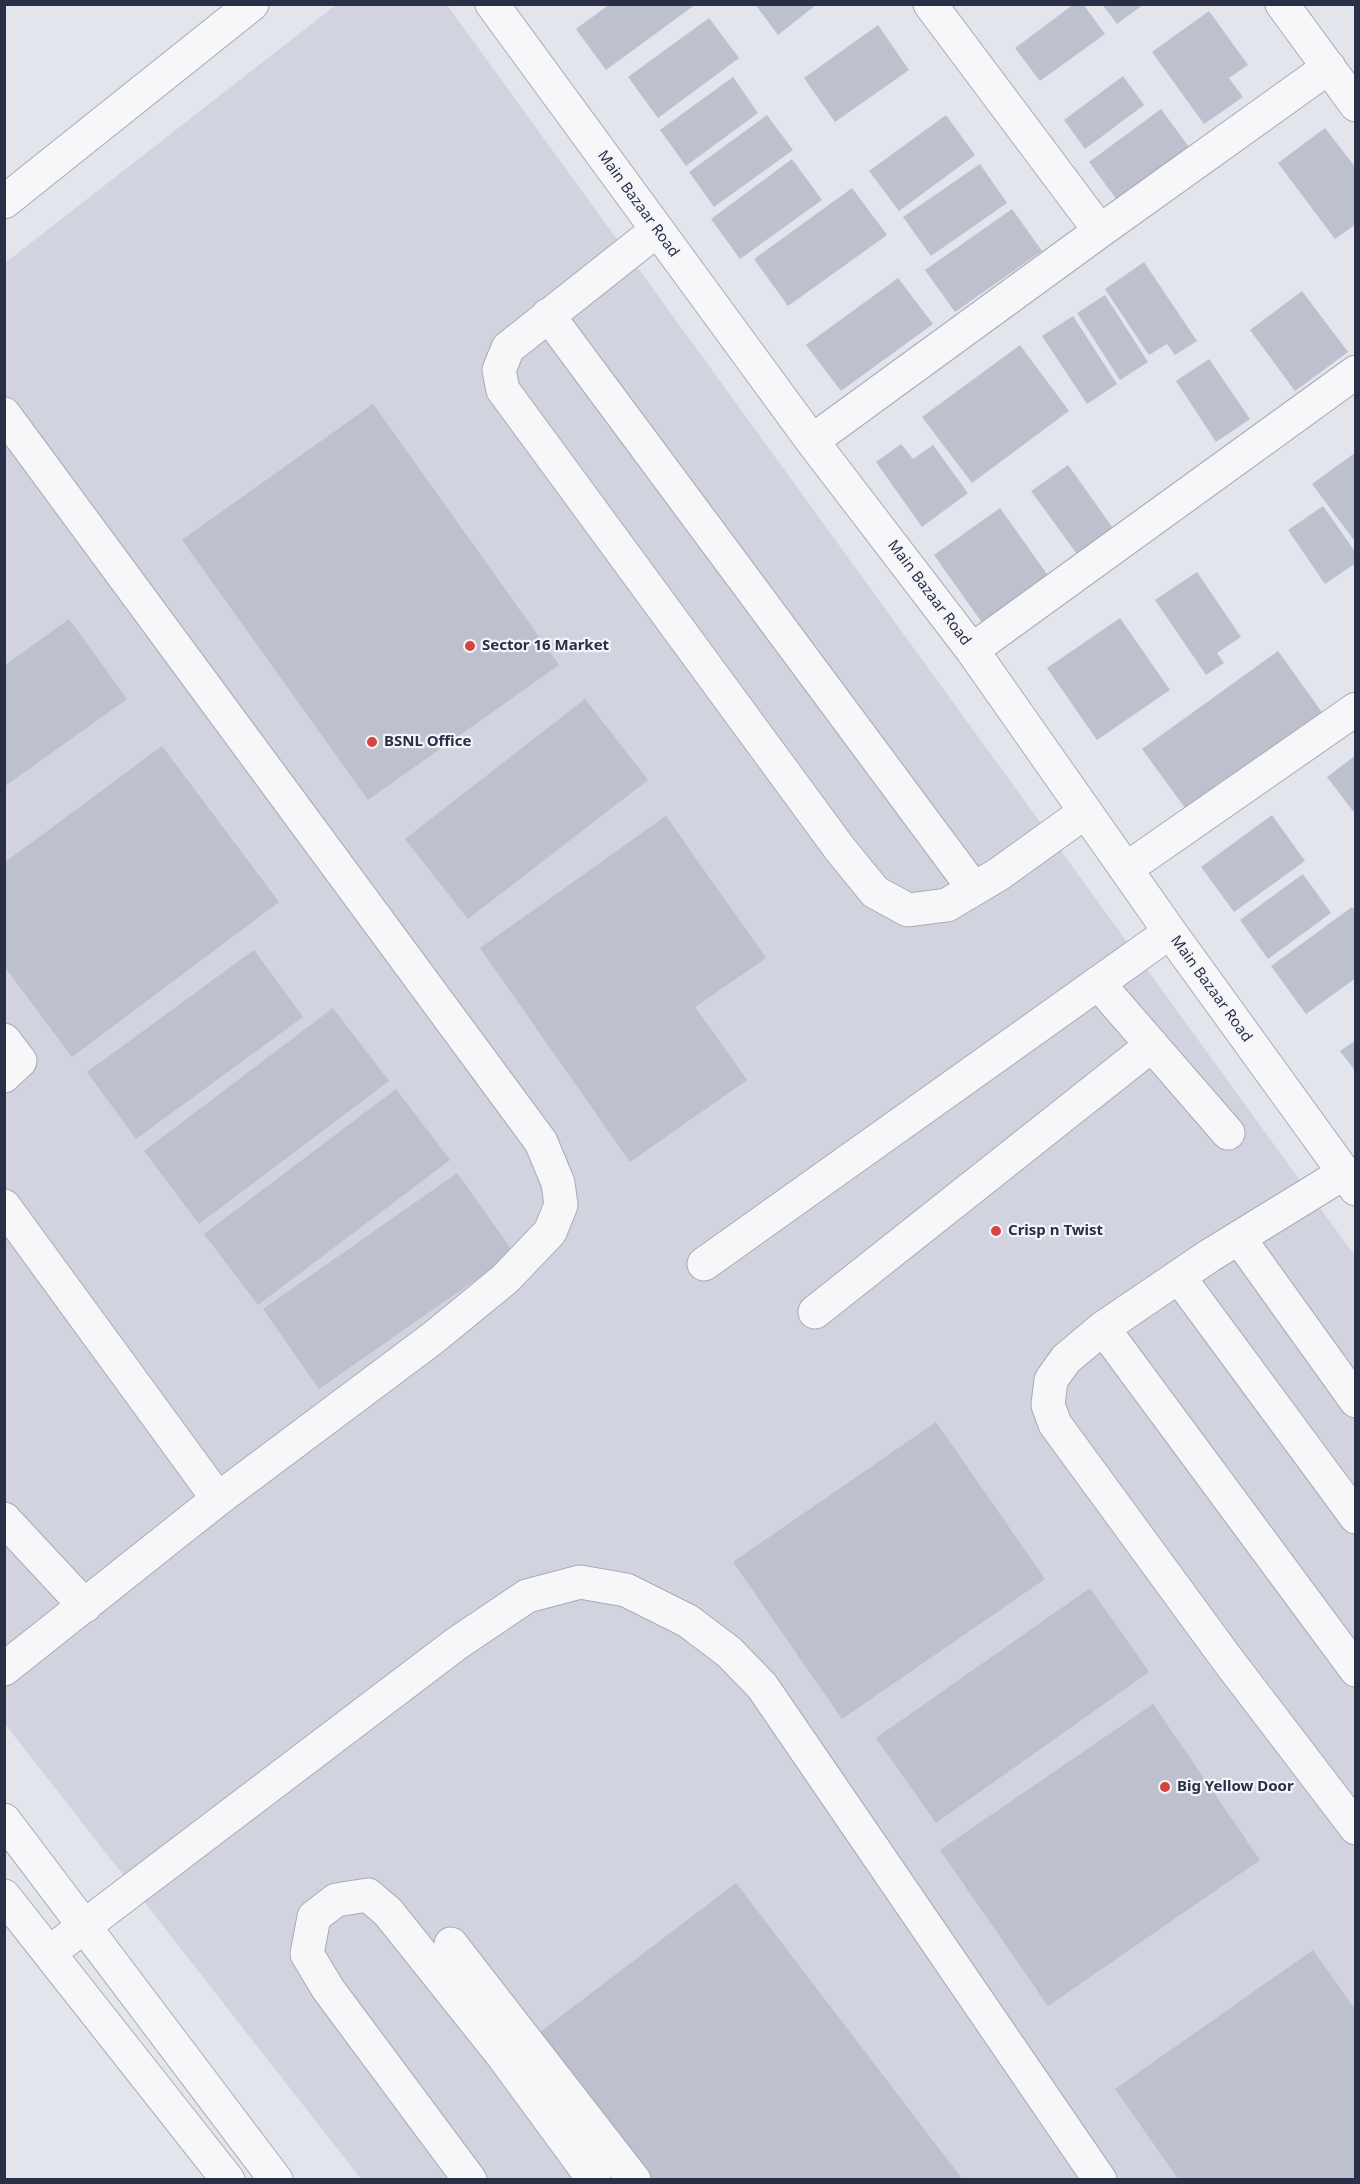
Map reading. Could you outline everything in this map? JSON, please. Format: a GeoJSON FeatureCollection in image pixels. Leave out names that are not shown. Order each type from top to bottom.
{"type":"FeatureCollection","features":[{"type":"Feature","properties":{"kind":"street"},"geometry":{"type":"LineString","coordinates":[[4,202],[252,4]]}},
{"type":"Feature","properties":{"kind":"street","name":"Main Bazaar Road"},"geometry":{"type":"LineString","coordinates":[[492,4],[813,441],[972,650],[1170,932],[1350,1181]]}},
{"type":"Feature","properties":{"kind":"street"},"geometry":{"type":"LineString","coordinates":[[930,4],[1100,231]]}},
{"type":"Feature","properties":{"kind":"street"},"geometry":{"type":"LineString","coordinates":[[1282,4],[1356,105]]}},
{"type":"Feature","properties":{"kind":"street"},"geometry":{"type":"LineString","coordinates":[[813,441],[1329,67]]}},
{"type":"Feature","properties":{"kind":"street"},"geometry":{"type":"LineString","coordinates":[[657,230],[508,348],[500,370],[503,390],[840,849],[875,892],[908,910],[947,905],[999,874],[1085,812]]}},
{"type":"Feature","properties":{"kind":"street"},"geometry":{"type":"LineString","coordinates":[[549,315],[974,889]]}},
{"type":"Feature","properties":{"kind":"street"},"geometry":{"type":"LineString","coordinates":[[972,650],[1356,372]]}},
{"type":"Feature","properties":{"kind":"street"},"geometry":{"type":"LineString","coordinates":[[4,414],[541,1142],[558,1184],[561,1205],[550,1232],[505,1279],[432,1338],[218,1499],[4,1669]]}},
{"type":"Feature","properties":{"kind":"street"},"geometry":{"type":"LineString","coordinates":[[1126,869],[1356,709]]}},
{"type":"Feature","properties":{"kind":"street"},"geometry":{"type":"LineString","coordinates":[[704,1264],[1170,932]]}},
{"type":"Feature","properties":{"kind":"street"},"geometry":{"type":"LineString","coordinates":[[1098,983],[1228,1132]]}},
{"type":"Feature","properties":{"kind":"street"},"geometry":{"type":"LineString","coordinates":[[4,1040],[20,1061],[4,1076]]}},
{"type":"Feature","properties":{"kind":"street"},"geometry":{"type":"LineString","coordinates":[[815,1312],[1152,1045]]}},
{"type":"Feature","properties":{"kind":"street"},"geometry":{"type":"LineString","coordinates":[[1350,1181],[1239,1238],[1103,1328],[1066,1359],[1051,1380],[1048,1405],[1055,1424],[1227,1659],[1352,1815]]}},
{"type":"Feature","properties":{"kind":"street"},"geometry":{"type":"LineString","coordinates":[[4,1206],[218,1499]]}},
{"type":"Feature","properties":{"kind":"street"},"geometry":{"type":"LineString","coordinates":[[1239,1238],[1356,1401]]}},
{"type":"Feature","properties":{"kind":"street"},"geometry":{"type":"LineString","coordinates":[[1179,1277],[1356,1517]]}},
{"type":"Feature","properties":{"kind":"street"},"geometry":{"type":"LineString","coordinates":[[1103,1328],[1356,1670]]}},
{"type":"Feature","properties":{"kind":"street"},"geometry":{"type":"LineString","coordinates":[[4,1519],[85,1606]]}},
{"type":"Feature","properties":{"kind":"street"},"geometry":{"type":"LineString","coordinates":[[49,1953],[456,1644],[527,1596],[580,1582],[626,1590],[688,1622],[729,1652],[762,1686],[1100,2180]]}},
{"type":"Feature","properties":{"kind":"street"},"geometry":{"type":"LineString","coordinates":[[4,1820],[276,2180]]}},
{"type":"Feature","properties":{"kind":"street"},"geometry":{"type":"LineString","coordinates":[[470,2180],[328,1989],[306,1954],[314,1917],[336,1900],[368,1895],[388,1912],[503,2056],[594,2180]]}},
{"type":"Feature","properties":{"kind":"street"},"geometry":{"type":"LineString","coordinates":[[4,1896],[228,2180]]}},
{"type":"Feature","properties":{"kind":"street"},"geometry":{"type":"LineString","coordinates":[[451,1944],[634,2180]]}},
{"type":"Feature","properties":{"kind":"shaded area"},"geometry":{"type":"Polygon","coordinates":[[[336,5],[447,5],[1355,1256],[1355,2179],[361,2179],[5,1724],[5,263],[336,5]]]}},
{"type":"Feature","properties":{"kind":"building"},"geometry":{"type":"Polygon","coordinates":[[[610,4],[696,4],[606,70],[576,29],[610,4]]]}},
{"type":"Feature","properties":{"kind":"building"},"geometry":{"type":"Polygon","coordinates":[[[755,4],[817,4],[778,35],[755,4]]]}},
{"type":"Feature","properties":{"kind":"building"},"geometry":{"type":"Polygon","coordinates":[[[1074,4],[1083,4],[1105,34],[1040,81],[1015,48],[1074,4]]]}},
{"type":"Feature","properties":{"kind":"building"},"geometry":{"type":"Polygon","coordinates":[[[1102,4],[1144,4],[1117,24],[1102,4]]]}},
{"type":"Feature","properties":{"kind":"building"},"geometry":{"type":"Polygon","coordinates":[[[1209,11],[1248,65],[1229,78],[1243,97],[1204,124],[1152,52],[1209,11]]]}},
{"type":"Feature","properties":{"kind":"building"},"geometry":{"type":"Polygon","coordinates":[[[709,18],[739,58],[658,118],[628,77],[709,18]]]}},
{"type":"Feature","properties":{"kind":"building"},"geometry":{"type":"Polygon","coordinates":[[[878,25],[909,70],[835,122],[804,78],[878,25]]]}},
{"type":"Feature","properties":{"kind":"building"},"geometry":{"type":"Polygon","coordinates":[[[1123,76],[1144,105],[1085,149],[1064,120],[1123,76]]]}},
{"type":"Feature","properties":{"kind":"building"},"geometry":{"type":"Polygon","coordinates":[[[733,77],[758,113],[686,166],[660,130],[733,77]]]}},
{"type":"Feature","properties":{"kind":"building"},"geometry":{"type":"Polygon","coordinates":[[[1161,109],[1189,147],[1117,200],[1089,162],[1161,109]]]}},
{"type":"Feature","properties":{"kind":"building"},"geometry":{"type":"Polygon","coordinates":[[[767,115],[793,150],[714,207],[689,172],[767,115]]]}},
{"type":"Feature","properties":{"kind":"building"},"geometry":{"type":"Polygon","coordinates":[[[946,115],[975,155],[899,211],[869,171],[946,115]]]}},
{"type":"Feature","properties":{"kind":"building"},"geometry":{"type":"Polygon","coordinates":[[[1325,128],[1356,168],[1356,224],[1335,239],[1278,163],[1325,128]]]}},
{"type":"Feature","properties":{"kind":"building"},"geometry":{"type":"Polygon","coordinates":[[[792,159],[822,200],[740,259],[711,219],[792,159]]]}},
{"type":"Feature","properties":{"kind":"building"},"geometry":{"type":"Polygon","coordinates":[[[980,164],[1007,203],[931,256],[903,217],[980,164]]]}},
{"type":"Feature","properties":{"kind":"building"},"geometry":{"type":"Polygon","coordinates":[[[852,188],[887,235],[788,306],[754,259],[852,188]]]}},
{"type":"Feature","properties":{"kind":"building"},"geometry":{"type":"Polygon","coordinates":[[[1012,209],[1042,251],[955,312],[925,270],[1012,209]]]}},
{"type":"Feature","properties":{"kind":"building"},"geometry":{"type":"Polygon","coordinates":[[[1144,262],[1197,341],[1175,355],[1167,344],[1149,355],[1105,289],[1144,262]]]}},
{"type":"Feature","properties":{"kind":"building"},"geometry":{"type":"Polygon","coordinates":[[[898,278],[933,324],[841,391],[806,345],[898,278]]]}},
{"type":"Feature","properties":{"kind":"building"},"geometry":{"type":"Polygon","coordinates":[[[1302,291],[1348,352],[1295,391],[1250,330],[1302,291]]]}},
{"type":"Feature","properties":{"kind":"building"},"geometry":{"type":"Polygon","coordinates":[[[1105,295],[1148,362],[1120,380],[1077,313],[1105,295]]]}},
{"type":"Feature","properties":{"kind":"building"},"geometry":{"type":"Polygon","coordinates":[[[1073,316],[1117,384],[1087,404],[1042,336],[1073,316]]]}},
{"type":"Feature","properties":{"kind":"building"},"geometry":{"type":"Polygon","coordinates":[[[1020,345],[1069,411],[972,483],[922,417],[1020,345]]]}},
{"type":"Feature","properties":{"kind":"building"},"geometry":{"type":"Polygon","coordinates":[[[1209,359],[1250,419],[1216,442],[1176,381],[1209,359]]]}},
{"type":"Feature","properties":{"kind":"building"},"geometry":{"type":"Polygon","coordinates":[[[373,404],[559,665],[368,800],[182,540],[373,404]]]}},
{"type":"Feature","properties":{"kind":"building"},"geometry":{"type":"Polygon","coordinates":[[[901,444],[913,459],[933,445],[968,493],[922,527],[876,462],[901,444]]]}},
{"type":"Feature","properties":{"kind":"building"},"geometry":{"type":"Polygon","coordinates":[[[1356,452],[1356,543],[1312,484],[1356,452]]]}},
{"type":"Feature","properties":{"kind":"building"},"geometry":{"type":"Polygon","coordinates":[[[1068,465],[1113,528],[1077,554],[1031,491],[1068,465]]]}},
{"type":"Feature","properties":{"kind":"building"},"geometry":{"type":"Polygon","coordinates":[[[1323,506],[1356,553],[1356,563],[1325,584],[1288,530],[1323,506]]]}},
{"type":"Feature","properties":{"kind":"building"},"geometry":{"type":"Polygon","coordinates":[[[1000,508],[1049,577],[983,624],[934,555],[1000,508]]]}},
{"type":"Feature","properties":{"kind":"building"},"geometry":{"type":"Polygon","coordinates":[[[1197,572],[1241,637],[1217,653],[1224,663],[1206,675],[1155,600],[1197,572]]]}},
{"type":"Feature","properties":{"kind":"building"},"geometry":{"type":"Polygon","coordinates":[[[1120,618],[1170,690],[1097,740],[1047,668],[1120,618]]]}},
{"type":"Feature","properties":{"kind":"building"},"geometry":{"type":"Polygon","coordinates":[[[69,619],[127,699],[4,787],[4,666],[69,619]]]}},
{"type":"Feature","properties":{"kind":"building"},"geometry":{"type":"Polygon","coordinates":[[[1278,651],[1329,722],[1193,819],[1142,749],[1278,651]]]}},
{"type":"Feature","properties":{"kind":"building"},"geometry":{"type":"Polygon","coordinates":[[[585,699],[648,780],[468,919],[405,839],[585,699]]]}},
{"type":"Feature","properties":{"kind":"building"},"geometry":{"type":"Polygon","coordinates":[[[162,746],[279,902],[72,1057],[4,966],[4,863],[162,746]]]}},
{"type":"Feature","properties":{"kind":"building"},"geometry":{"type":"Polygon","coordinates":[[[1356,755],[1356,815],[1327,777],[1356,755]]]}},
{"type":"Feature","properties":{"kind":"building"},"geometry":{"type":"Polygon","coordinates":[[[1272,815],[1305,861],[1234,912],[1201,867],[1272,815]]]}},
{"type":"Feature","properties":{"kind":"building"},"geometry":{"type":"Polygon","coordinates":[[[666,816],[766,958],[695,1007],[747,1080],[630,1162],[480,948],[666,816]]]}},
{"type":"Feature","properties":{"kind":"building"},"geometry":{"type":"Polygon","coordinates":[[[1303,874],[1331,913],[1268,959],[1240,920],[1303,874]]]}},
{"type":"Feature","properties":{"kind":"building"},"geometry":{"type":"Polygon","coordinates":[[[1352,907],[1356,911],[1356,978],[1306,1014],[1271,966],[1352,907]]]}},
{"type":"Feature","properties":{"kind":"building"},"geometry":{"type":"Polygon","coordinates":[[[254,950],[303,1017],[136,1139],[87,1072],[254,950]]]}},
{"type":"Feature","properties":{"kind":"building"},"geometry":{"type":"Polygon","coordinates":[[[333,1008],[389,1081],[199,1224],[144,1151],[333,1008]]]}},
{"type":"Feature","properties":{"kind":"building"},"geometry":{"type":"Polygon","coordinates":[[[1356,1040],[1356,1072],[1340,1051],[1356,1040]]]}},
{"type":"Feature","properties":{"kind":"building"},"geometry":{"type":"Polygon","coordinates":[[[396,1089],[450,1160],[258,1305],[204,1234],[396,1089]]]}},
{"type":"Feature","properties":{"kind":"building"},"geometry":{"type":"Polygon","coordinates":[[[457,1173],[514,1253],[319,1389],[263,1309],[457,1173]]]}},
{"type":"Feature","properties":{"kind":"building"},"geometry":{"type":"Polygon","coordinates":[[[936,1422],[1045,1579],[842,1719],[733,1562],[936,1422]]]}},
{"type":"Feature","properties":{"kind":"building"},"geometry":{"type":"Polygon","coordinates":[[[1090,1588],[1149,1672],[936,1823],[876,1738],[1090,1588]]]}},
{"type":"Feature","properties":{"kind":"building"},"geometry":{"type":"Polygon","coordinates":[[[1153,1704],[1260,1860],[1048,2006],[940,1850],[1153,1704]]]}},
{"type":"Feature","properties":{"kind":"building"},"geometry":{"type":"Polygon","coordinates":[[[736,1883],[963,2180],[652,2180],[540,2032],[736,1883]]]}},
{"type":"Feature","properties":{"kind":"building"},"geometry":{"type":"Polygon","coordinates":[[[1313,1950],[1356,2011],[1356,2180],[1179,2180],[1115,2089],[1313,1950]]]}},
{"type":"Feature","properties":{"kind":"place","name":"Sector 16 Market"},"geometry":{"type":"Point","coordinates":[470,646]}},
{"type":"Feature","properties":{"kind":"place","name":"BSNL Office"},"geometry":{"type":"Point","coordinates":[372,742]}},
{"type":"Feature","properties":{"kind":"place","name":"Crisp n Twist"},"geometry":{"type":"Point","coordinates":[996,1231]}},
{"type":"Feature","properties":{"kind":"place","name":"Big Yellow Door"},"geometry":{"type":"Point","coordinates":[1165,1787]}}]}
